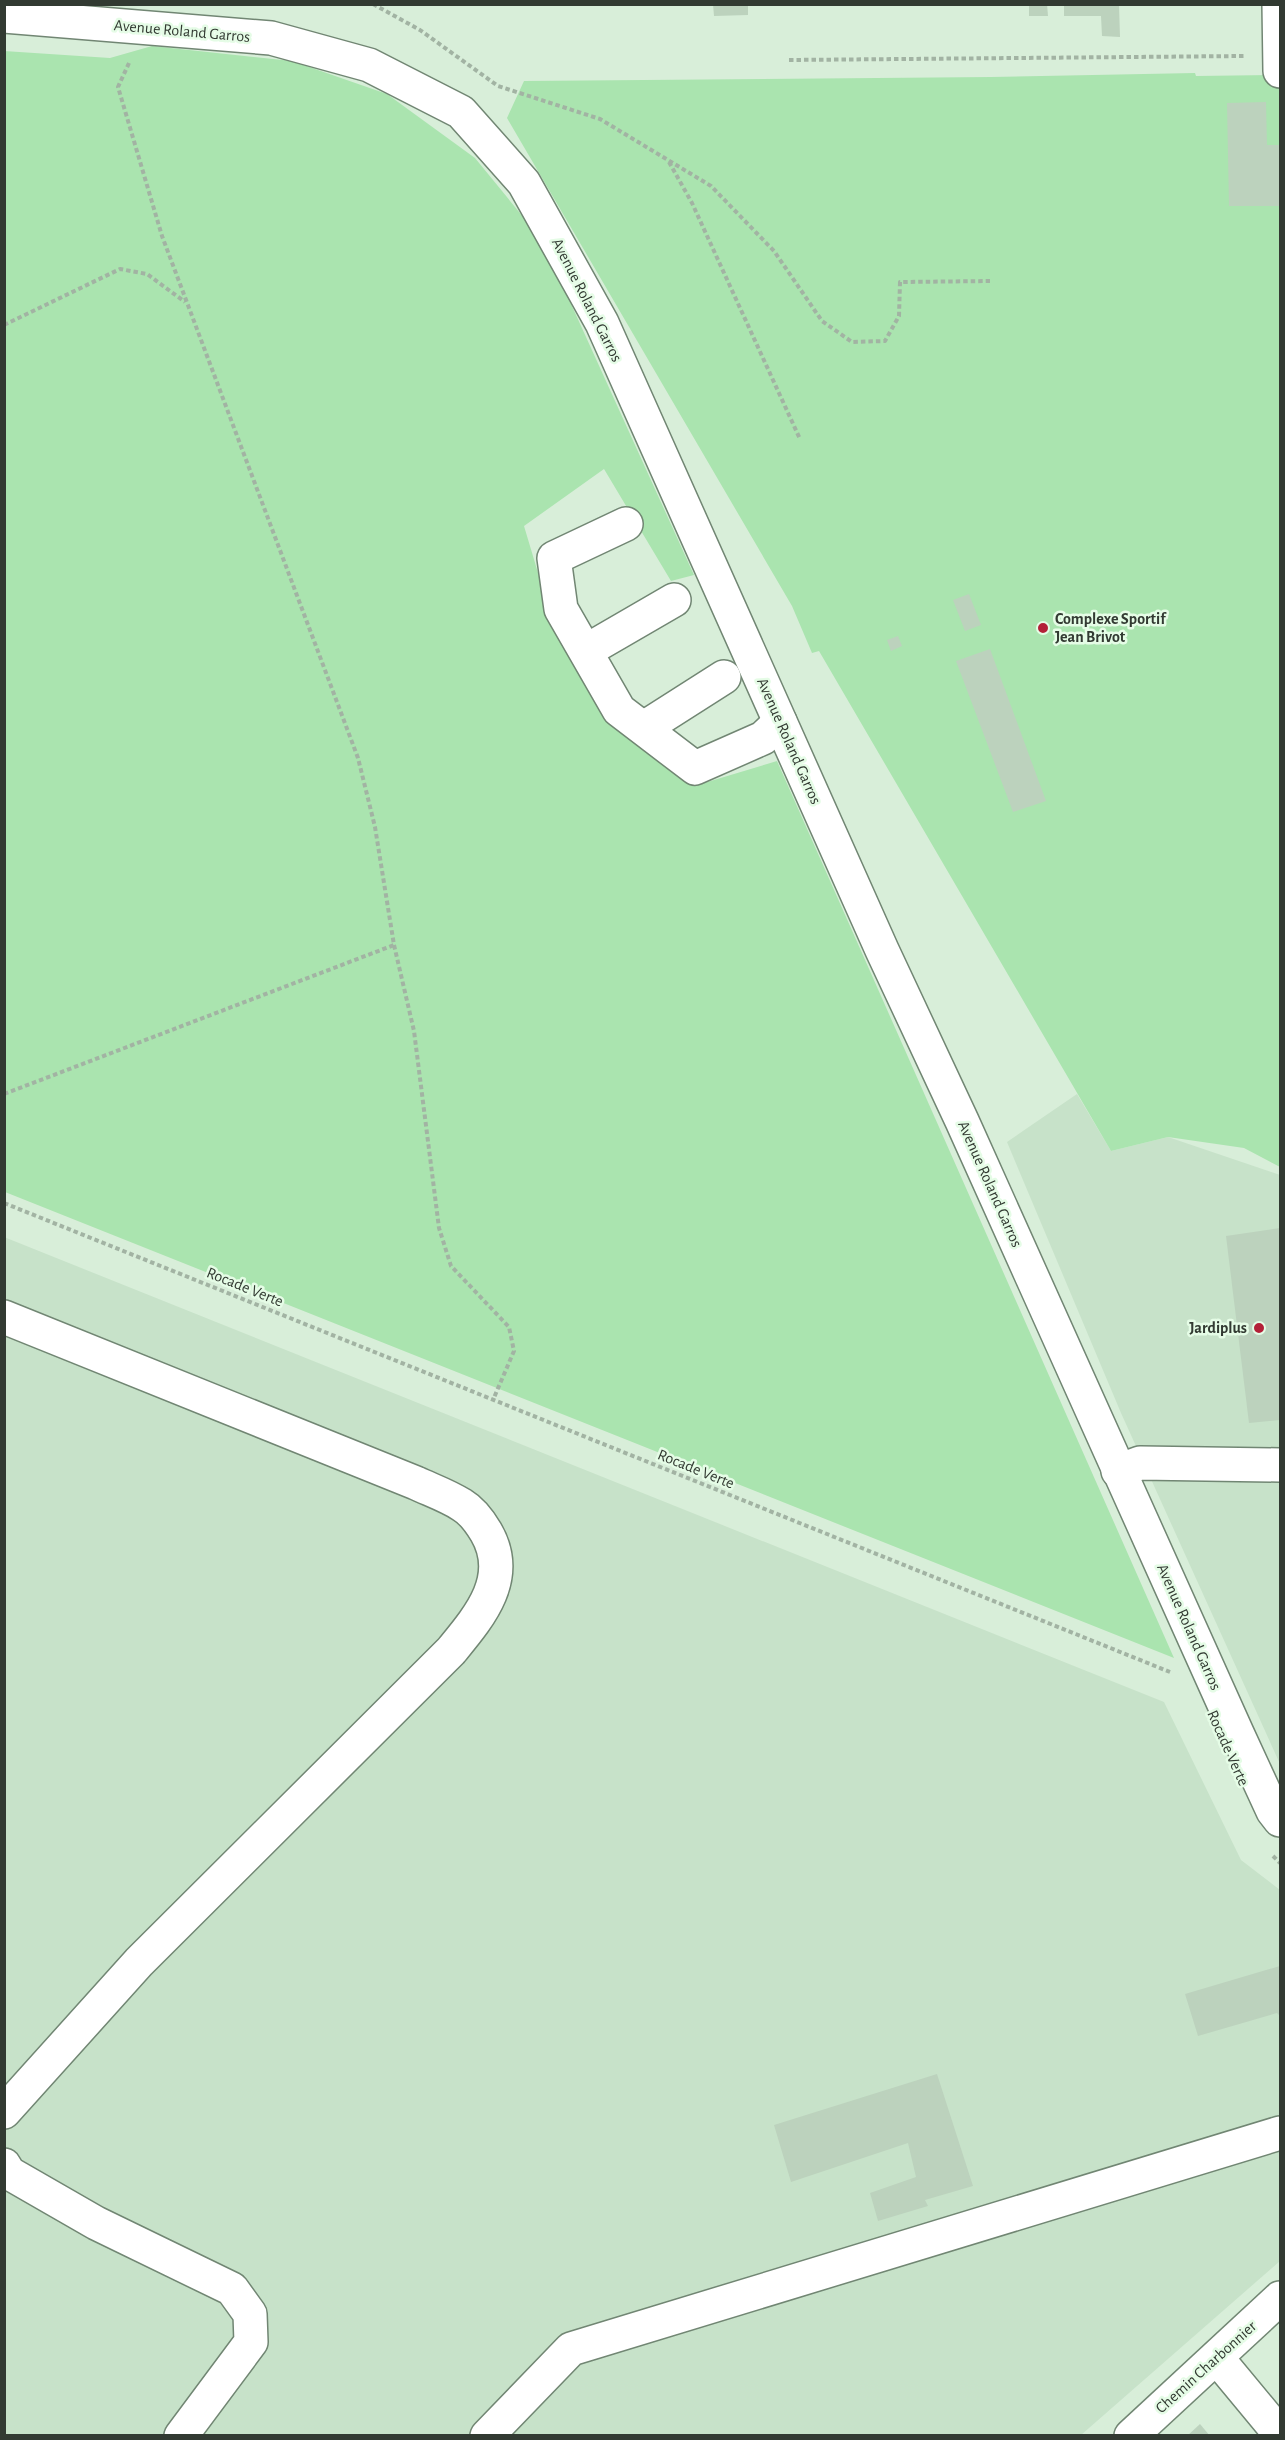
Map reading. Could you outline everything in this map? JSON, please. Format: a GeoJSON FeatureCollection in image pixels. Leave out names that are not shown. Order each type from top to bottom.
{"type":"FeatureCollection","features":[{"type":"Feature","properties":{"kind":"street"},"geometry":{"type":"LineString","coordinates":[[1279,4],[1279,63]]}},
{"type":"Feature","properties":{"kind":"street","name":"Avenue Roland Garros"},"geometry":{"type":"LineString","coordinates":[[4,16],[271,38],[369,65],[461,112],[524,183],[602,323],[1118,1471],[1273,1811],[1281,1820]]}},
{"type":"Feature","properties":{"kind":"street"},"geometry":{"type":"LineString","coordinates":[[626,524],[554,558],[561,609],[619,710],[695,768],[763,738],[780,722]]}},
{"type":"Feature","properties":{"kind":"street"},"geometry":{"type":"LineString","coordinates":[[586,651],[674,600]]}},
{"type":"Feature","properties":{"kind":"street"},"geometry":{"type":"LineString","coordinates":[[644,728],[724,677]]}},
{"type":"Feature","properties":{"kind":"street"},"geometry":{"type":"LineString","coordinates":[[4,1317],[464,1505],[480,1522],[491,1540],[496,1579],[482,1613],[451,1651],[139,1962],[4,2112]]}},
{"type":"Feature","properties":{"kind":"street"},"geometry":{"type":"LineString","coordinates":[[1118,1471],[1140,1463],[1281,1465]]}},
{"type":"Feature","properties":{"kind":"street"},"geometry":{"type":"LineString","coordinates":[[487,2436],[571,2349],[1281,2133]]}},
{"type":"Feature","properties":{"kind":"street"},"geometry":{"type":"LineString","coordinates":[[4,2165],[9,2173],[96,2223],[232,2289],[250,2314],[251,2342],[181,2436]]}},
{"type":"Feature","properties":{"kind":"street","name":"Chemin Charbonnier"},"geometry":{"type":"LineString","coordinates":[[1131,2436],[1281,2298]]}},
{"type":"Feature","properties":{"kind":"street"},"geometry":{"type":"LineString","coordinates":[[1217,2358],[1281,2434]]}},
{"type":"Feature","properties":{"kind":"path"},"geometry":{"type":"LineString","coordinates":[[373,4],[420,30],[498,86],[600,119],[711,186],[774,251],[822,321],[852,342],[885,340],[899,316],[900,282],[990,281]]}},
{"type":"Feature","properties":{"kind":"path"},"geometry":{"type":"LineString","coordinates":[[134,27],[129,63],[118,87],[162,236],[358,758],[375,827],[394,945],[414,1031],[439,1228],[451,1266],[509,1327],[514,1351],[493,1400]]}},
{"type":"Feature","properties":{"kind":"path"},"geometry":{"type":"LineString","coordinates":[[789,60],[1279,63]]}},
{"type":"Feature","properties":{"kind":"path"},"geometry":{"type":"LineString","coordinates":[[669,161],[692,203],[800,439]]}},
{"type":"Feature","properties":{"kind":"path"},"geometry":{"type":"LineString","coordinates":[[4,326],[120,269],[147,274],[187,303]]}},
{"type":"Feature","properties":{"kind":"path"},"geometry":{"type":"LineString","coordinates":[[4,1094],[394,945]]}},
{"type":"Feature","properties":{"kind":"path","name":"Rocade Verte"},"geometry":{"type":"LineString","coordinates":[[4,1203],[1180,1677]]}},
{"type":"Feature","properties":{"kind":"path"},"geometry":{"type":"LineString","coordinates":[[1271,1854],[1281,1863]]}},
{"type":"Feature","properties":{"kind":"shaded area"},"geometry":{"type":"Polygon","coordinates":[[[1077,1094],[1111,1151],[1168,1137],[1280,1175],[1280,1764],[1121,1413],[1007,1142],[1077,1094]]]}},
{"type":"Feature","properties":{"kind":"shaded area"},"geometry":{"type":"Polygon","coordinates":[[[4,1237],[1164,1702],[1241,1860],[1280,1890],[1280,2261],[1081,2435],[5,2435],[4,1237]]]}},
{"type":"Feature","properties":{"kind":"green space"},"geometry":{"type":"Polygon","coordinates":[[[152,46],[292,61],[387,94],[475,158],[542,240],[694,575],[671,581],[604,469],[524,526],[553,623],[604,710],[694,786],[777,761],[1174,1658],[5,1192],[4,51],[110,58],[152,46]]]}},
{"type":"Feature","properties":{"kind":"green space","name":"Complexe Sportif Jean Brivot"},"geometry":{"type":"Polygon","coordinates":[[[1195,73],[1196,76],[1280,75],[1280,1167],[1244,1148],[1168,1137],[1111,1151],[819,651],[812,653],[792,606],[507,118],[524,81],[1195,73]]]}},
{"type":"Feature","properties":{"kind":"building"},"geometry":{"type":"Polygon","coordinates":[[[713,4],[748,4],[748,15],[714,16],[713,4]]]}},
{"type":"Feature","properties":{"kind":"building"},"geometry":{"type":"Polygon","coordinates":[[[1029,4],[1047,4],[1048,16],[1029,16],[1029,4]]]}},
{"type":"Feature","properties":{"kind":"building"},"geometry":{"type":"Polygon","coordinates":[[[1064,4],[1119,4],[1120,37],[1102,36],[1101,16],[1064,16],[1064,4]]]}},
{"type":"Feature","properties":{"kind":"building"},"geometry":{"type":"Polygon","coordinates":[[[1266,102],[1267,145],[1280,145],[1280,206],[1229,206],[1227,103],[1266,102]]]}},
{"type":"Feature","properties":{"kind":"building"},"geometry":{"type":"Polygon","coordinates":[[[969,594],[981,625],[965,631],[953,600],[969,594]]]}},
{"type":"Feature","properties":{"kind":"building"},"geometry":{"type":"Polygon","coordinates":[[[898,636],[902,646],[891,651],[887,640],[898,636]]]}},
{"type":"Feature","properties":{"kind":"building"},"geometry":{"type":"Polygon","coordinates":[[[990,649],[1046,801],[1013,812],[956,661],[990,649]]]}},
{"type":"Feature","properties":{"kind":"building","name":"Jardiplus"},"geometry":{"type":"Polygon","coordinates":[[[1280,1228],[1280,1420],[1249,1423],[1226,1236],[1280,1228]]]}},
{"type":"Feature","properties":{"kind":"building"},"geometry":{"type":"Polygon","coordinates":[[[1280,1966],[1280,2016],[1277,2013],[1198,2036],[1185,1994],[1280,1966]]]}},
{"type":"Feature","properties":{"kind":"building"},"geometry":{"type":"Polygon","coordinates":[[[937,2074],[973,2186],[925,2200],[928,2206],[878,2221],[870,2193],[916,2177],[908,2143],[791,2182],[774,2125],[937,2074]]]}},
{"type":"Feature","properties":{"kind":"building"},"geometry":{"type":"Polygon","coordinates":[[[1200,2424],[1210,2436],[1187,2436],[1200,2424]]]}},
{"type":"Feature","properties":{"kind":"place","name":"Complexe Sportif Jean Brivot"},"geometry":{"type":"Point","coordinates":[1043,628]}},
{"type":"Feature","properties":{"kind":"place","name":"Jardiplus"},"geometry":{"type":"Point","coordinates":[1259,1328]}}]}
